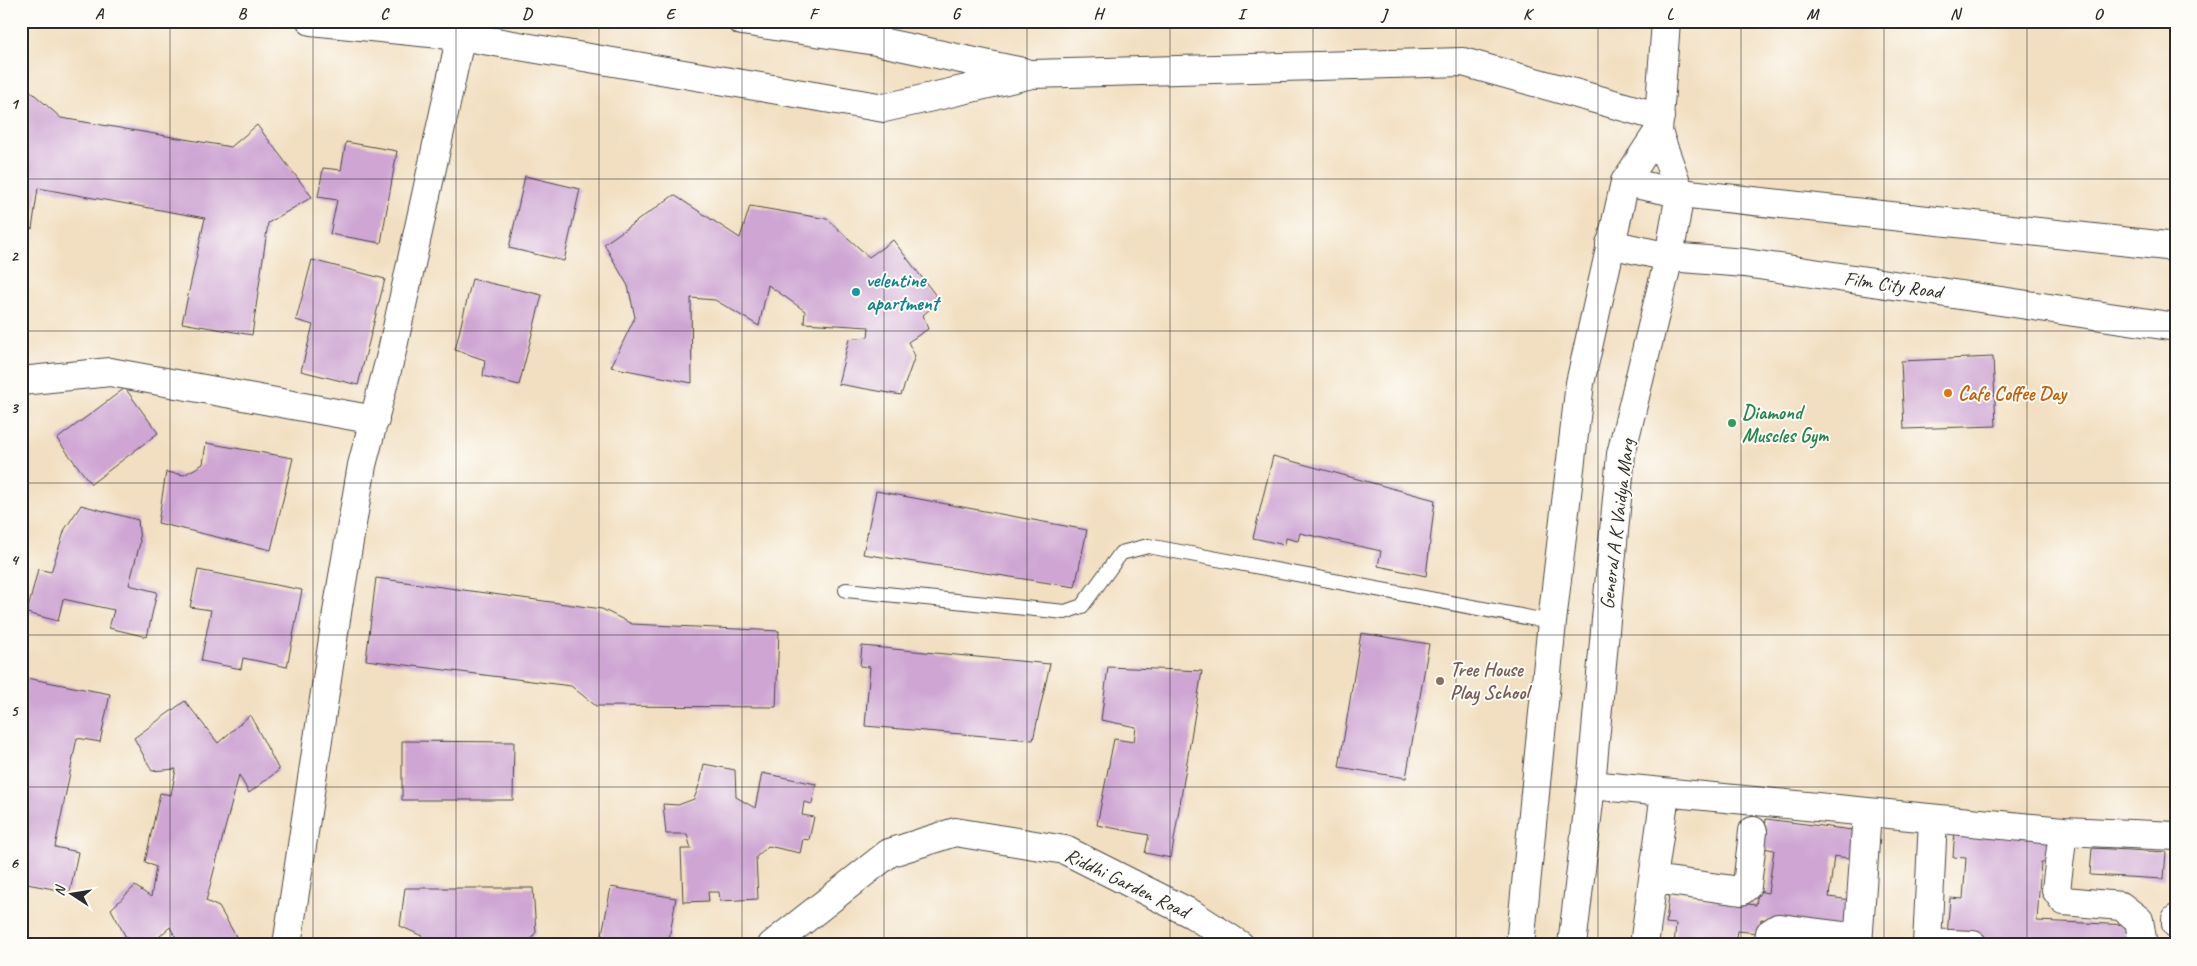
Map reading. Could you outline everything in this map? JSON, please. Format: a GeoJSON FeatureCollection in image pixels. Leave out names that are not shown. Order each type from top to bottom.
{"type":"FeatureCollection","features":[{"type":"Feature","properties":{"kind":"street"},"geometry":{"type":"LineString","coordinates":[[311,21],[462,29],[884,108],[1032,74],[1463,62],[1659,125],[1625,182],[1580,383],[1552,622],[1520,945]]}},
{"type":"Feature","properties":{"kind":"street"},"geometry":{"type":"LineString","coordinates":[[742,21],[876,41],[1032,74]]}},
{"type":"Feature","properties":{"kind":"street","name":"General A K Vaidya Marg"},"geometry":{"type":"LineString","coordinates":[[1572,945],[1591,785],[1621,454],[1669,257],[1680,193],[1659,125],[1666,21]]}},
{"type":"Feature","properties":{"kind":"street"},"geometry":{"type":"LineString","coordinates":[[288,945],[338,606],[362,465],[392,351],[462,29]]}},
{"type":"Feature","properties":{"kind":"street"},"geometry":{"type":"LineString","coordinates":[[1625,182],[1680,193],[2176,247]]}},
{"type":"Feature","properties":{"kind":"street","name":"Film City Road"},"geometry":{"type":"LineString","coordinates":[[1610,244],[1669,257],[1746,263],[2176,326]]}},
{"type":"Feature","properties":{"kind":"street"},"geometry":{"type":"LineString","coordinates":[[21,381],[110,372],[374,420]]}},
{"type":"Feature","properties":{"kind":"street"},"geometry":{"type":"LineString","coordinates":[[1591,785],[1665,794],[2062,831],[2176,836]]}},
{"type":"Feature","properties":{"kind":"street"},"geometry":{"type":"LineString","coordinates":[[1644,945],[1665,794]]}},
{"type":"Feature","properties":{"kind":"street"},"geometry":{"type":"LineString","coordinates":[[1768,945],[1770,933],[1778,928],[1858,941],[1867,812]]}},
{"type":"Feature","properties":{"kind":"street"},"geometry":{"type":"LineString","coordinates":[[1933,818],[1927,944],[1974,945]]}},
{"type":"Feature","properties":{"kind":"street"},"geometry":{"type":"LineString","coordinates":[[1653,879],[1741,891],[1747,886],[1753,831]]}},
{"type":"Feature","properties":{"kind":"street"},"geometry":{"type":"LineString","coordinates":[[2062,831],[2056,890],[2064,900],[2122,906],[2138,920],[2143,945]]}},
{"type":"Feature","properties":{"kind":"street","name":"Riddhi Garden Road"},"geometry":{"type":"LineString","coordinates":[[772,945],[889,852],[955,832],[1065,850],[1192,914],[1240,945]]}},
{"type":"Feature","properties":{"kind":"street"},"geometry":{"type":"LineString","coordinates":[[2176,919],[2176,924]]}},
{"type":"Feature","properties":{"kind":"lane"},"geometry":{"type":"LineString","coordinates":[[846,590],[1065,612],[1082,606],[1121,553],[1148,546],[1552,622]]}},
{"type":"Feature","properties":{"kind":"building"},"geometry":{"type":"Polygon","coordinates":[[[27,88],[61,118],[231,147],[257,125],[312,197],[268,223],[252,335],[182,323],[205,218],[38,188],[32,229],[21,226],[21,93],[27,88]]]}},
{"type":"Feature","properties":{"kind":"building"},"geometry":{"type":"Polygon","coordinates":[[[346,142],[397,151],[381,243],[330,234],[337,200],[318,197],[323,168],[341,170],[346,142]]]}},
{"type":"Feature","properties":{"kind":"building"},"geometry":{"type":"Polygon","coordinates":[[[525,176],[580,189],[564,261],[509,248],[525,176]]]}},
{"type":"Feature","properties":{"kind":"building","name":"velentine apartment"},"geometry":{"type":"Polygon","coordinates":[[[674,195],[740,238],[750,206],[827,219],[869,257],[893,240],[940,301],[923,315],[928,329],[908,342],[915,356],[901,395],[838,384],[849,339],[868,337],[869,327],[804,323],[805,311],[768,285],[759,326],[715,300],[691,298],[692,383],[611,367],[635,317],[628,286],[604,244],[674,195]]]}},
{"type":"Feature","properties":{"kind":"building"},"geometry":{"type":"Polygon","coordinates":[[[312,260],[385,279],[358,385],[301,371],[313,325],[296,320],[312,260]]]}},
{"type":"Feature","properties":{"kind":"building"},"geometry":{"type":"Polygon","coordinates":[[[472,279],[542,295],[519,385],[483,376],[485,360],[455,350],[472,279]]]}},
{"type":"Feature","properties":{"kind":"building","name":"Cafe Coffee Day"},"geometry":{"type":"Polygon","coordinates":[[[1993,357],[1996,426],[1904,429],[1901,361],[1993,357]]]}},
{"type":"Feature","properties":{"kind":"building"},"geometry":{"type":"Polygon","coordinates":[[[125,388],[158,433],[91,484],[57,439],[125,388]]]}},
{"type":"Feature","properties":{"kind":"building"},"geometry":{"type":"Polygon","coordinates":[[[206,443],[293,458],[271,550],[158,523],[166,472],[184,475],[203,464],[206,443]]]}},
{"type":"Feature","properties":{"kind":"building"},"geometry":{"type":"Polygon","coordinates":[[[1273,456],[1435,500],[1426,576],[1378,566],[1381,551],[1300,533],[1298,541],[1286,538],[1285,545],[1253,538],[1273,456]]]}},
{"type":"Feature","properties":{"kind":"building"},"geometry":{"type":"Polygon","coordinates":[[[876,491],[1087,530],[1075,587],[863,554],[876,491]]]}},
{"type":"Feature","properties":{"kind":"building"},"geometry":{"type":"Polygon","coordinates":[[[81,505],[138,520],[140,543],[129,585],[157,592],[147,637],[109,628],[114,610],[63,599],[58,621],[27,613],[38,569],[51,572],[65,529],[81,505]]]}},
{"type":"Feature","properties":{"kind":"building"},"geometry":{"type":"Polygon","coordinates":[[[198,570],[302,590],[287,667],[243,658],[241,669],[201,661],[211,610],[190,607],[198,570]]]}},
{"type":"Feature","properties":{"kind":"building"},"geometry":{"type":"Polygon","coordinates":[[[376,578],[602,609],[632,624],[779,631],[776,707],[596,706],[571,686],[366,660],[376,578]]]}},
{"type":"Feature","properties":{"kind":"building"},"geometry":{"type":"Polygon","coordinates":[[[1361,633],[1429,644],[1406,778],[1339,767],[1361,633]]]}},
{"type":"Feature","properties":{"kind":"building"},"geometry":{"type":"Polygon","coordinates":[[[862,646],[1050,664],[1033,740],[865,726],[870,667],[860,666],[862,646]]]}},
{"type":"Feature","properties":{"kind":"building"},"geometry":{"type":"Polygon","coordinates":[[[1108,667],[1202,671],[1171,858],[1145,853],[1149,835],[1097,825],[1114,739],[1134,742],[1136,727],[1101,720],[1108,667]]]}},
{"type":"Feature","properties":{"kind":"building"},"geometry":{"type":"Polygon","coordinates":[[[21,677],[110,694],[100,742],[77,738],[55,847],[78,852],[70,892],[21,883],[21,677]]]}},
{"type":"Feature","properties":{"kind":"building"},"geometry":{"type":"Polygon","coordinates":[[[185,701],[218,743],[250,715],[279,770],[249,793],[239,775],[206,901],[219,907],[237,938],[229,945],[180,945],[170,927],[150,945],[130,945],[111,909],[135,886],[151,897],[156,867],[145,862],[160,793],[171,795],[176,769],[152,771],[134,738],[185,701]]]}},
{"type":"Feature","properties":{"kind":"building"},"geometry":{"type":"Polygon","coordinates":[[[402,741],[514,742],[513,800],[402,800],[402,741]]]}},
{"type":"Feature","properties":{"kind":"building"},"geometry":{"type":"Polygon","coordinates":[[[704,764],[735,770],[736,797],[755,808],[762,773],[816,784],[812,804],[804,802],[802,815],[814,817],[809,840],[803,839],[800,853],[768,846],[756,857],[758,899],[720,901],[719,892],[708,892],[709,901],[683,902],[681,849],[691,849],[687,834],[666,834],[663,804],[678,805],[694,799],[701,780],[704,764]]]}},
{"type":"Feature","properties":{"kind":"building"},"geometry":{"type":"Polygon","coordinates":[[[1766,819],[1860,831],[1856,859],[1834,856],[1829,897],[1851,900],[1847,930],[1761,919],[1759,933],[1737,931],[1735,945],[1674,945],[1676,924],[1666,923],[1669,894],[1756,905],[1758,891],[1768,893],[1774,850],[1763,848],[1766,819]]]}},
{"type":"Feature","properties":{"kind":"building"},"geometry":{"type":"Polygon","coordinates":[[[1955,829],[2052,836],[2050,862],[2041,862],[2037,921],[2130,925],[2130,945],[2041,945],[2041,940],[1947,936],[1950,898],[1963,899],[1966,858],[1953,857],[1955,829]]]}},
{"type":"Feature","properties":{"kind":"building"},"geometry":{"type":"Polygon","coordinates":[[[2092,848],[2166,852],[2164,879],[2090,875],[2092,848]]]}},
{"type":"Feature","properties":{"kind":"building"},"geometry":{"type":"Polygon","coordinates":[[[611,887],[676,898],[668,945],[600,945],[611,887]]]}},
{"type":"Feature","properties":{"kind":"building"},"geometry":{"type":"Polygon","coordinates":[[[405,888],[533,888],[536,932],[527,945],[420,945],[422,936],[400,926],[405,888]]]}},
{"type":"Feature","properties":{"kind":"place","name":"velentine apartment"},"geometry":{"type":"Point","coordinates":[856,292]}},
{"type":"Feature","properties":{"kind":"place","name":"Cafe Coffee Day"},"geometry":{"type":"Point","coordinates":[1948,393]}},
{"type":"Feature","properties":{"kind":"place","name":"Diamond Muscles Gym"},"geometry":{"type":"Point","coordinates":[1732,423]}},
{"type":"Feature","properties":{"kind":"place","name":"Tree House Play School"},"geometry":{"type":"Point","coordinates":[1440,681]}}]}
